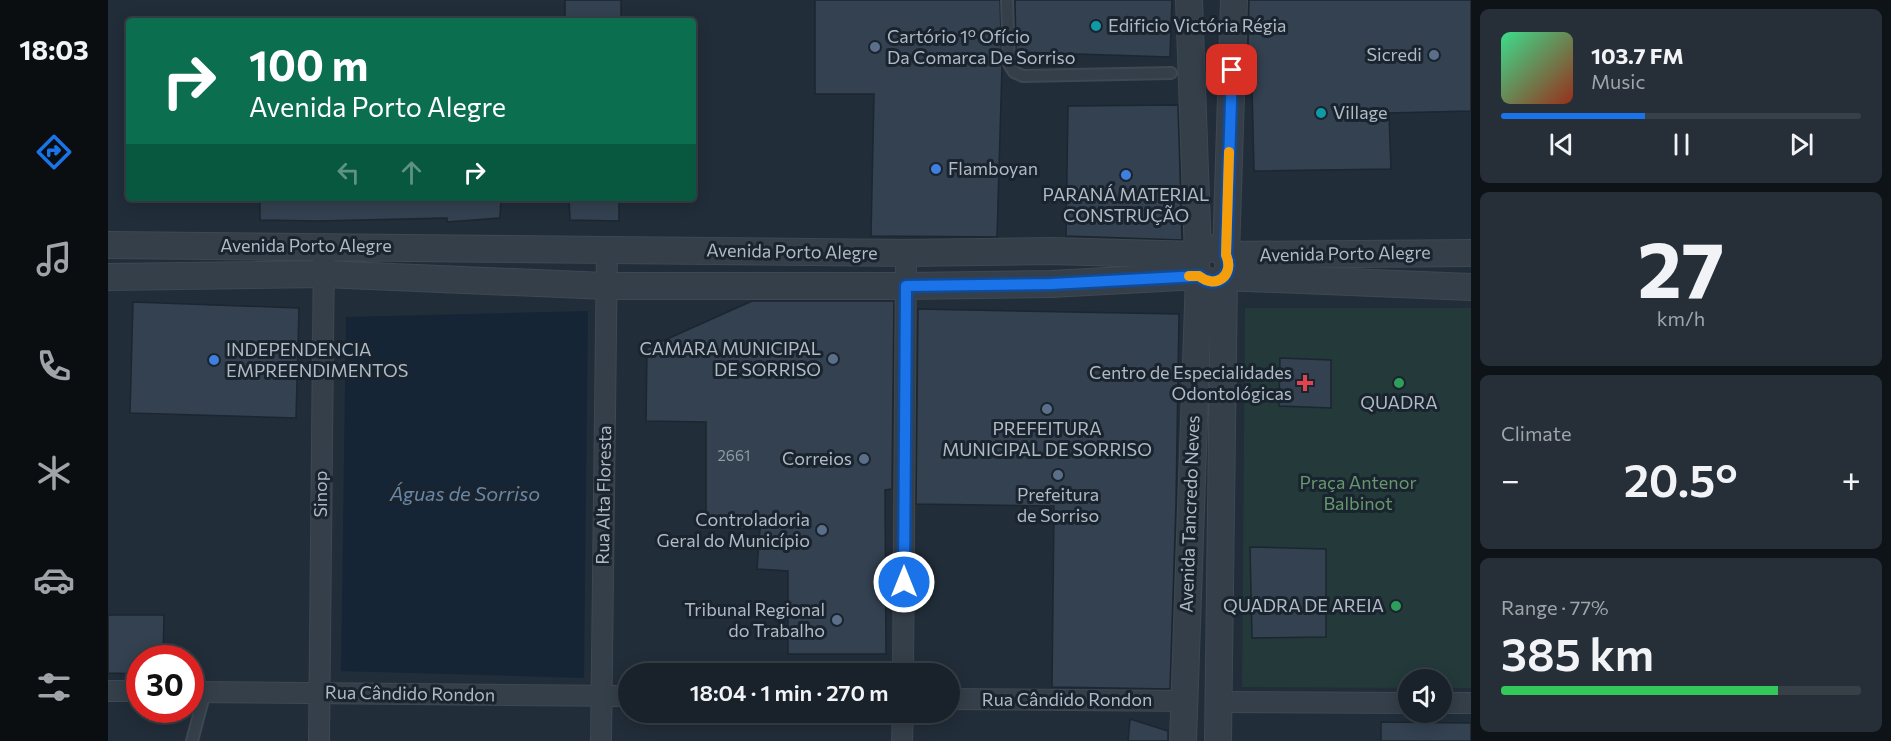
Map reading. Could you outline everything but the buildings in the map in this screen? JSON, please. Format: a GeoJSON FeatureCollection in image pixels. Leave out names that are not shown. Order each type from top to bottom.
{"type":"FeatureCollection","features":[{"type":"Feature","properties":{"kind":"street","name":"Avenida Tancredo Neves"},"geometry":{"type":"LineString","coordinates":[[1183,741],[1198,266],[1189,0]]}},
{"type":"Feature","properties":{"kind":"street","name":"Avenida Tancredo Neves"},"geometry":{"type":"LineString","coordinates":[[1218,741],[1225,266],[1234,0]]}},
{"type":"Feature","properties":{"kind":"street","name":"Avenida Porto Alegre"},"geometry":{"type":"LineString","coordinates":[[108,245],[607,249],[906,249],[954,246],[1050,251],[1198,266]]}},
{"type":"Feature","properties":{"kind":"street","name":"Sinop"},"geometry":{"type":"LineString","coordinates":[[319,741],[324,246]]}},
{"type":"Feature","properties":{"kind":"street","name":"Avenida Porto Alegre"},"geometry":{"type":"LineString","coordinates":[[1198,266],[1202,252],[1213,248],[1218,249],[1225,266]]}},
{"type":"Feature","properties":{"kind":"street","name":"Rua Alta Floresta"},"geometry":{"type":"LineString","coordinates":[[601,741],[607,249]]}},
{"type":"Feature","properties":{"kind":"street"},"geometry":{"type":"LineString","coordinates":[[903,663],[906,249]]}},
{"type":"Feature","properties":{"kind":"street"},"geometry":{"type":"LineString","coordinates":[[1050,251],[1051,284]]}},
{"type":"Feature","properties":{"kind":"street","name":"Avenida Porto Alegre"},"geometry":{"type":"LineString","coordinates":[[1225,266],[1471,253]]}},
{"type":"Feature","properties":{"kind":"street","name":"Avenida Porto Alegre"},"geometry":{"type":"LineString","coordinates":[[108,277],[323,274],[606,286],[906,286],[1051,284],[1198,266]]}},
{"type":"Feature","properties":{"kind":"street","name":"Avenida Porto Alegre"},"geometry":{"type":"LineString","coordinates":[[1225,266],[1471,287]]}},
{"type":"Feature","properties":{"kind":"street"},"geometry":{"type":"LineString","coordinates":[[108,691],[126,691]]}},
{"type":"Feature","properties":{"kind":"street","name":"Rua Cândido Rondon"},"geometry":{"type":"LineString","coordinates":[[204,692],[618,696]]}},
{"type":"Feature","properties":{"kind":"street","name":"Rua Cândido Rondon"},"geometry":{"type":"LineString","coordinates":[[960,699],[1184,701]]}},
{"type":"Feature","properties":{"kind":"street"},"geometry":{"type":"LineString","coordinates":[[1219,702],[1398,703]]}},
{"type":"Feature","properties":{"kind":"street"},"geometry":{"type":"LineString","coordinates":[[1452,703],[1471,704]]}},
{"type":"Feature","properties":{"kind":"street"},"geometry":{"type":"LineString","coordinates":[[903,723],[903,741]]}},
{"type":"Feature","properties":{"kind":"lane"},"geometry":{"type":"LineString","coordinates":[[1007,0],[1009,64],[1014,72],[1023,76],[1171,73]]}},
{"type":"Feature","properties":{"kind":"lane"},"geometry":{"type":"LineString","coordinates":[[192,741],[194,723]]}},
{"type":"Feature","properties":{"kind":"green space","name":"Praça Antenor Balbinot"},"geometry":{"type":"Polygon","coordinates":[[[1245,308],[1471,308],[1471,688],[1452,688],[1452,669],[1398,669],[1398,688],[1242,687],[1245,308]]]}},
{"type":"Feature","properties":{"kind":"water","name":"Águas de Sorriso"},"geometry":{"type":"Polygon","coordinates":[[[588,311],[584,678],[341,671],[346,317],[588,311]]]}},
{"type":"Feature","properties":{"kind":"slow traffic"},"geometry":{"type":"LineString","coordinates":[[1189,276],[1199,276],[1204,280],[1215,282],[1220,281],[1228,273],[1229,262],[1226,255],[1229,152]]}},
{"type":"Feature","properties":{"kind":"place","name":"Edificio Victória Régia"},"geometry":{"type":"Point","coordinates":[1096,26]}},
{"type":"Feature","properties":{"kind":"place","name":"Cartório 1º Ofício Da Comarca De Sorriso"},"geometry":{"type":"Point","coordinates":[875,47]}},
{"type":"Feature","properties":{"kind":"place","name":"Sicredi"},"geometry":{"type":"Point","coordinates":[1434,55]}},
{"type":"Feature","properties":{"kind":"place","name":"Village"},"geometry":{"type":"Point","coordinates":[1321,113]}},
{"type":"Feature","properties":{"kind":"place","name":"Flamboyan"},"geometry":{"type":"Point","coordinates":[936,169]}},
{"type":"Feature","properties":{"kind":"place","name":"PARANÁ MATERIAL CONSTRUÇÃO"},"geometry":{"type":"Point","coordinates":[1126,175]}},
{"type":"Feature","properties":{"kind":"place","name":"CAMARA MUNICIPAL DE SORRISO"},"geometry":{"type":"Point","coordinates":[833,359]}},
{"type":"Feature","properties":{"kind":"place","name":"INDEPENDENCIA EMPREENDIMENTOS"},"geometry":{"type":"Point","coordinates":[214,360]}},
{"type":"Feature","properties":{"kind":"place","name":"Centro de Especialidades Odontológicas"},"geometry":{"type":"Point","coordinates":[1305,383]}},
{"type":"Feature","properties":{"kind":"place","name":"QUADRA"},"geometry":{"type":"Point","coordinates":[1399,383]}},
{"type":"Feature","properties":{"kind":"place","name":"PREFEITURA MUNICIPAL DE SORRISO"},"geometry":{"type":"Point","coordinates":[1047,409]}},
{"type":"Feature","properties":{"kind":"place","name":"Correios"},"geometry":{"type":"Point","coordinates":[864,459]}},
{"type":"Feature","properties":{"kind":"place","name":"Prefeitura de Sorriso"},"geometry":{"type":"Point","coordinates":[1058,475]}},
{"type":"Feature","properties":{"kind":"place","name":"Controladoria Geral do Município"},"geometry":{"type":"Point","coordinates":[822,530]}},
{"type":"Feature","properties":{"kind":"place","name":"QUADRA DE AREIA"},"geometry":{"type":"Point","coordinates":[1396,606]}},
{"type":"Feature","properties":{"kind":"place","name":"Tribunal Regional do Trabalho"},"geometry":{"type":"Point","coordinates":[837,620]}},
{"type":"Feature","properties":{"kind":"route"},"geometry":{"type":"LineString","coordinates":[[904,582],[906,286],[1051,284],[1199,276],[1210,282],[1220,281],[1228,273],[1229,262],[1226,255],[1232,70]]}}]}
